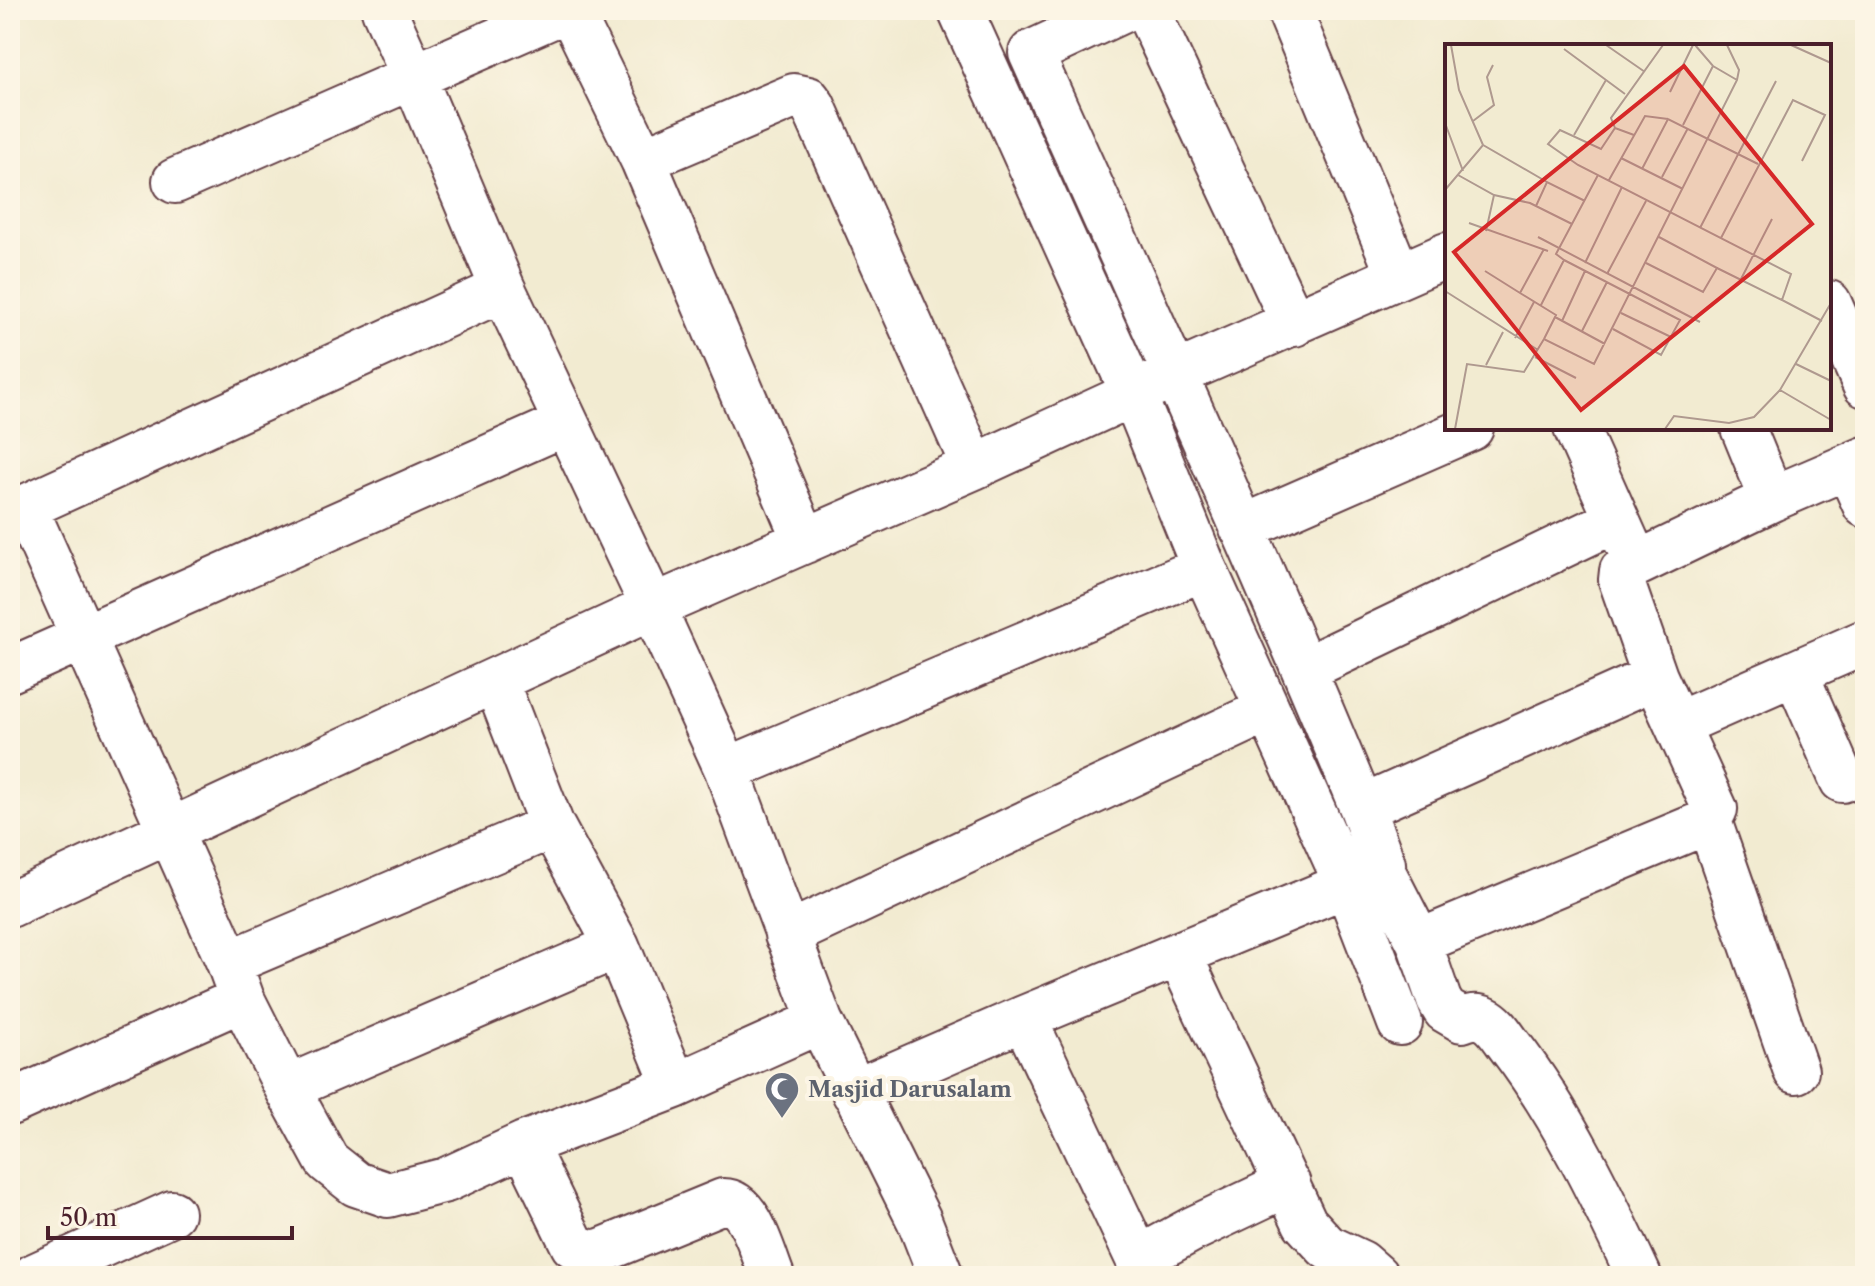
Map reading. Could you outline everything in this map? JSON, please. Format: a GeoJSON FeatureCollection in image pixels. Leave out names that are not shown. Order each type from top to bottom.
{"type":"FeatureCollection","features":[{"type":"Feature","properties":{"kind":"street"},"geometry":{"type":"LineString","coordinates":[[384,10],[503,289],[727,770],[820,1021],[919,1220],[941,1276]]}},
{"type":"Feature","properties":{"kind":"street"},"geometry":{"type":"LineString","coordinates":[[175,181],[568,10],[643,160],[805,541]]}},
{"type":"Feature","properties":{"kind":"street"},"geometry":{"type":"LineString","coordinates":[[960,10],[1134,395],[1204,568],[1268,710],[1363,876],[1419,942],[1445,1010],[1462,1020],[1483,1017],[1493,1024],[1532,1074],[1628,1270]]}},
{"type":"Feature","properties":{"kind":"street"},"geometry":{"type":"LineString","coordinates":[[854,1092],[1363,876],[1383,864],[1305,669],[1031,53],[1123,10]]}},
{"type":"Feature","properties":{"kind":"street"},"geometry":{"type":"LineString","coordinates":[[1147,10],[1294,324]]}},
{"type":"Feature","properties":{"kind":"street"},"geometry":{"type":"LineString","coordinates":[[1289,10],[1399,276]]}},
{"type":"Feature","properties":{"kind":"street"},"geometry":{"type":"LineString","coordinates":[[643,160],[794,96],[808,99],[974,467]]}},
{"type":"Feature","properties":{"kind":"street"},"geometry":{"type":"LineString","coordinates":[[10,905],[653,607],[1445,256]]}},
{"type":"Feature","properties":{"kind":"street"},"geometry":{"type":"LineString","coordinates":[[503,289],[18,510],[81,638],[235,981],[287,1088],[327,1161],[356,1184],[388,1195],[446,1180],[524,1144],[675,1086],[820,1021]]}},
{"type":"Feature","properties":{"kind":"street"},"geometry":{"type":"LineString","coordinates":[[1831,308],[1865,385]]}},
{"type":"Feature","properties":{"kind":"street"},"geometry":{"type":"LineString","coordinates":[[10,670],[566,423]]}},
{"type":"Feature","properties":{"kind":"street"},"geometry":{"type":"LineString","coordinates":[[1242,528],[1466,430]]}},
{"type":"Feature","properties":{"kind":"street"},"geometry":{"type":"LineString","coordinates":[[1577,430],[1637,564]]}},
{"type":"Feature","properties":{"kind":"street"},"geometry":{"type":"LineString","coordinates":[[1744,430],[1772,499]]}},
{"type":"Feature","properties":{"kind":"street"},"geometry":{"type":"LineString","coordinates":[[1419,942],[1709,821],[1715,809],[1655,677],[1621,580],[1622,571],[1772,499],[1859,477]]}},
{"type":"Feature","properties":{"kind":"street"},"geometry":{"type":"LineString","coordinates":[[1305,669],[1616,520]]}},
{"type":"Feature","properties":{"kind":"street"},"geometry":{"type":"LineString","coordinates":[[727,770],[1204,568]]}},
{"type":"Feature","properties":{"kind":"street"},"geometry":{"type":"LineString","coordinates":[[1678,724],[1865,642]]}},
{"type":"Feature","properties":{"kind":"street"},"geometry":{"type":"LineString","coordinates":[[1796,674],[1842,780]]}},
{"type":"Feature","properties":{"kind":"street"},"geometry":{"type":"LineString","coordinates":[[1362,808],[1655,677]]}},
{"type":"Feature","properties":{"kind":"street"},"geometry":{"type":"LineString","coordinates":[[496,682],[552,826],[617,946],[675,1086]]}},
{"type":"Feature","properties":{"kind":"street"},"geometry":{"type":"LineString","coordinates":[[787,935],[1268,710]]}},
{"type":"Feature","properties":{"kind":"street"},"geometry":{"type":"LineString","coordinates":[[1709,821],[1796,1071]]}},
{"type":"Feature","properties":{"kind":"street"},"geometry":{"type":"LineString","coordinates":[[10,1103],[235,981],[552,826]]}},
{"type":"Feature","properties":{"kind":"street"},"geometry":{"type":"LineString","coordinates":[[1363,876],[1400,1023]]}},
{"type":"Feature","properties":{"kind":"street"},"geometry":{"type":"LineString","coordinates":[[287,1088],[617,946]]}},
{"type":"Feature","properties":{"kind":"street"},"geometry":{"type":"LineString","coordinates":[[1179,954],[1305,1223],[1327,1247],[1361,1263],[1376,1276]]}},
{"type":"Feature","properties":{"kind":"street"},"geometry":{"type":"LineString","coordinates":[[1024,1018],[1141,1268],[1193,1229],[1288,1184]]}},
{"type":"Feature","properties":{"kind":"street"},"geometry":{"type":"LineString","coordinates":[[524,1144],[573,1245],[589,1264],[601,1251],[723,1201],[731,1201],[739,1204],[746,1213],[772,1276]]}},
{"type":"Feature","properties":{"kind":"street"},"geometry":{"type":"LineString","coordinates":[[34,1276],[172,1213]]}},
{"type":"Feature","properties":{"kind":"place","name":"Masjid Darusalam"},"geometry":{"type":"Point","coordinates":[782,1120]}}]}
